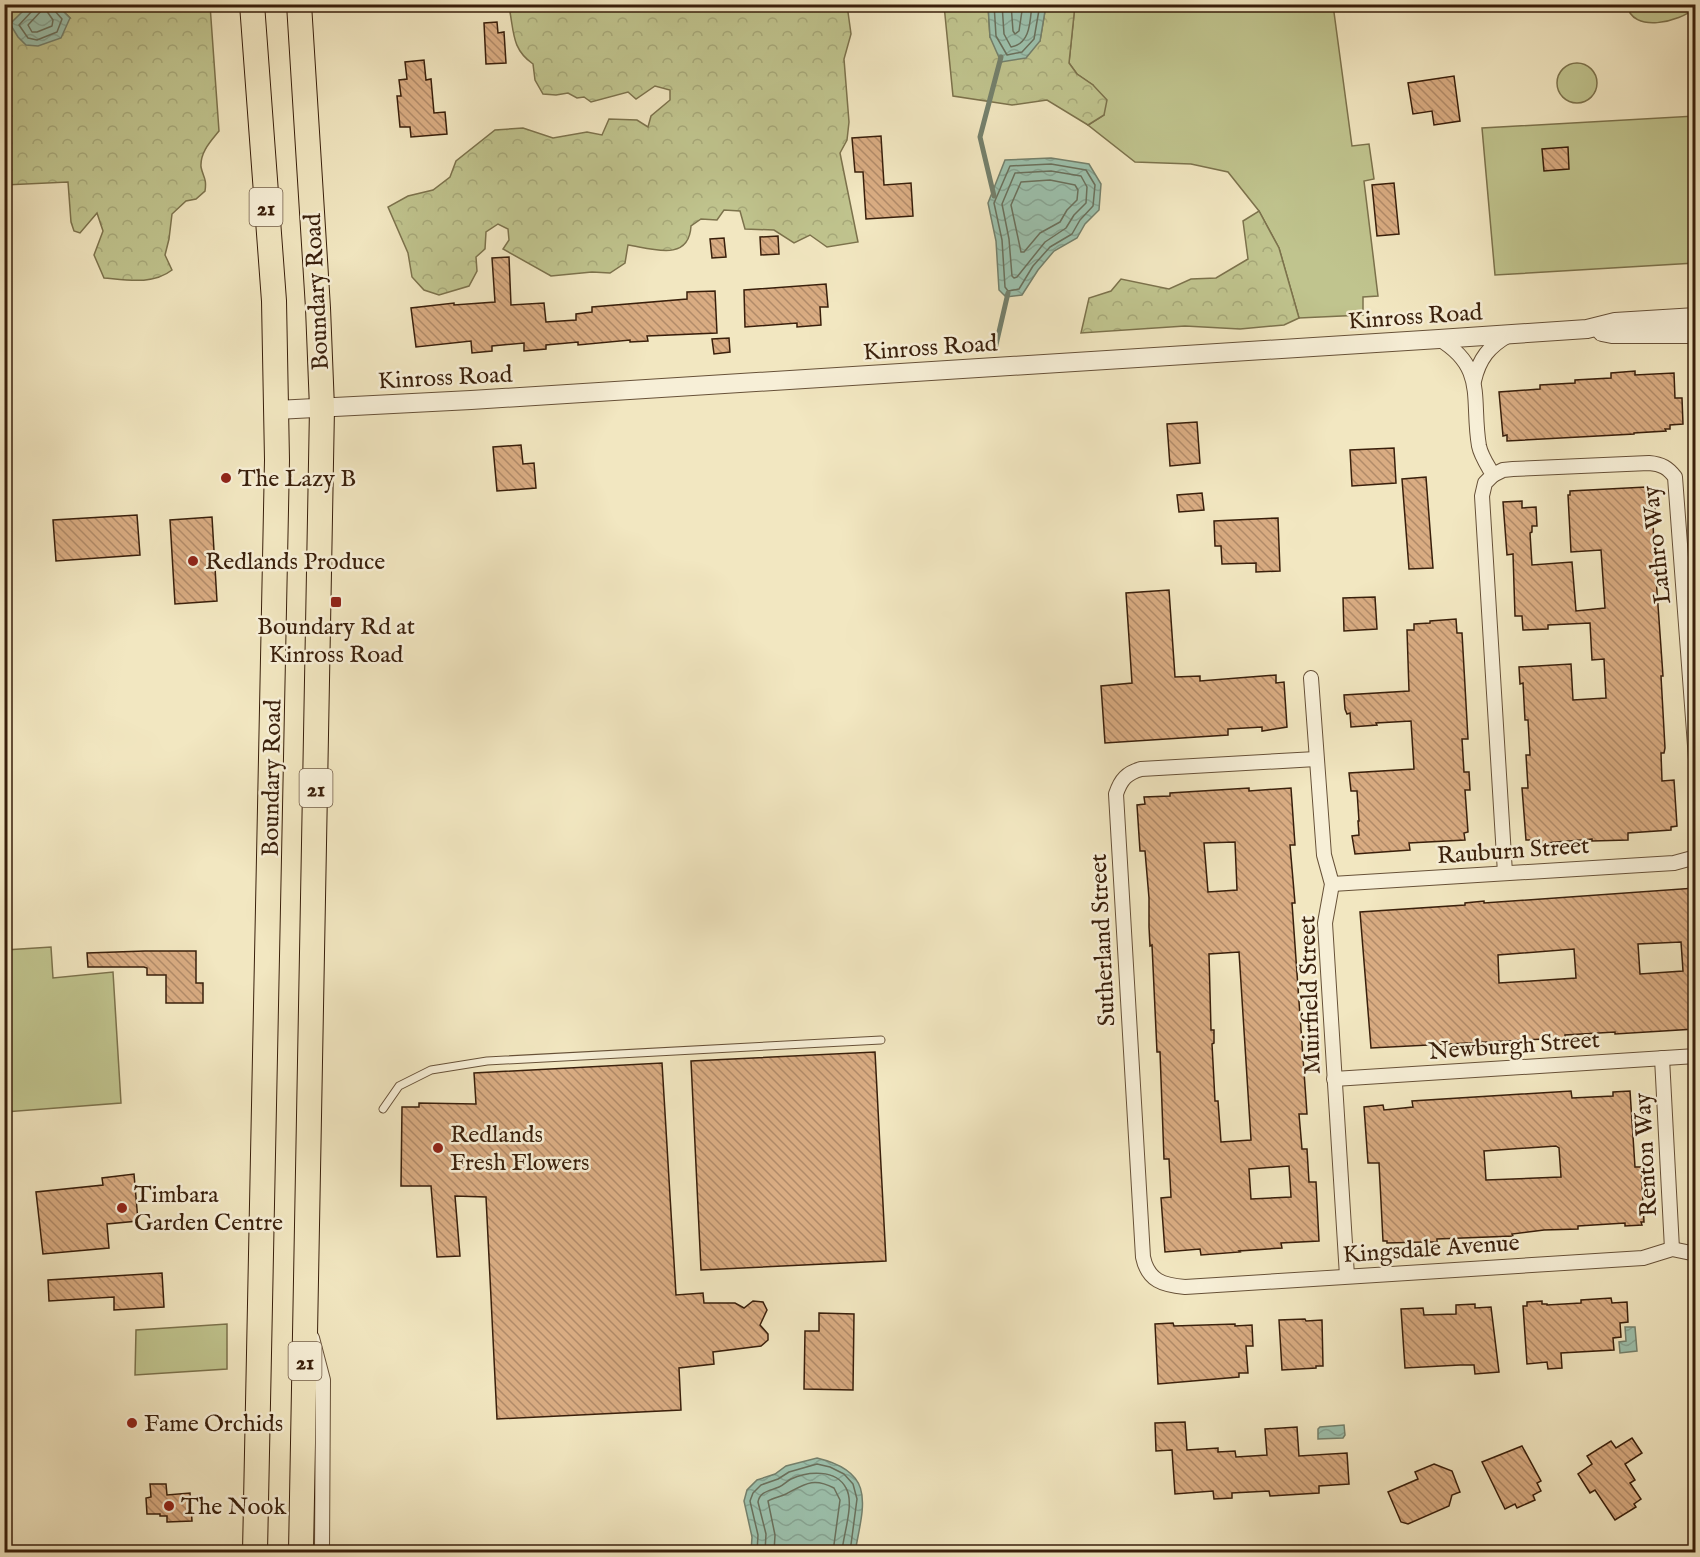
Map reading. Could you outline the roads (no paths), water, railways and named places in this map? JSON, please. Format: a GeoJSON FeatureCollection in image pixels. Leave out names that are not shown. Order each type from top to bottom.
{"type":"FeatureCollection","features":[{"type":"Feature","properties":{"kind":"highway","name":"Boundary Road"},"geometry":{"type":"LineString","coordinates":[[252,4],[273,301],[277,460],[255,1552]]}},
{"type":"Feature","properties":{"kind":"highway","name":"Boundary Road"},"geometry":{"type":"LineString","coordinates":[[299,4],[322,408],[301,1552]]}},
{"type":"Feature","properties":{"kind":"street","name":"Kinross Road"},"geometry":{"type":"LineString","coordinates":[[276,410],[1439,339],[1587,328],[1615,322],[1695,317]]}},
{"type":"Feature","properties":{"kind":"street","name":"Kinross Road"},"geometry":{"type":"LineString","coordinates":[[1587,328],[1612,334],[1695,334]]}},
{"type":"Feature","properties":{"kind":"street"},"geometry":{"type":"LineString","coordinates":[[1474,381],[1483,355],[1500,339],[1512,333]]}},
{"type":"Feature","properties":{"kind":"street"},"geometry":{"type":"LineString","coordinates":[[1439,339],[1460,354],[1474,381],[1479,447],[1493,475],[1485,483],[1482,496],[1505,873]]}},
{"type":"Feature","properties":{"kind":"street","name":"Lathro Way"},"geometry":{"type":"LineString","coordinates":[[1493,475],[1503,470],[1513,469],[1649,463],[1660,464],[1675,477],[1695,759]]}},
{"type":"Feature","properties":{"kind":"street","name":"Muirfield Street"},"geometry":{"type":"LineString","coordinates":[[1311,678],[1324,855],[1332,884],[1325,923],[1347,1276]]}},
{"type":"Feature","properties":{"kind":"street","name":"Sutherland Street"},"geometry":{"type":"LineString","coordinates":[[1167,1286],[1155,1279],[1146,1269],[1143,1257],[1116,794],[1120,781],[1130,772],[1141,768],[1316,759]]}},
{"type":"Feature","properties":{"kind":"street","name":"Rauburn Street"},"geometry":{"type":"LineString","coordinates":[[1332,884],[1674,863],[1695,857]]}},
{"type":"Feature","properties":{"kind":"street","name":"Newburgh Street"},"geometry":{"type":"LineString","coordinates":[[1334,1079],[1695,1056]]}},
{"type":"Feature","properties":{"kind":"street","name":"Renton Way"},"geometry":{"type":"LineString","coordinates":[[1662,1058],[1672,1249]]}},
{"type":"Feature","properties":{"kind":"street","name":"Kingsdale Avenue"},"geometry":{"type":"LineString","coordinates":[[1167,1286],[1185,1287],[1643,1258],[1672,1249],[1695,1254]]}},
{"type":"Feature","properties":{"kind":"street"},"geometry":{"type":"LineString","coordinates":[[306,1313],[323,1380],[322,1552]]}},
{"type":"Feature","properties":{"kind":"lane"},"geometry":{"type":"LineString","coordinates":[[383,1109],[399,1086],[431,1070],[487,1061],[881,1040]]}},
{"type":"Feature","properties":{"kind":"water"},"geometry":{"type":"Polygon","coordinates":[[[30,4],[57,5],[70,18],[61,38],[38,46],[26,45],[18,37],[10,24],[30,4]]]}},
{"type":"Feature","properties":{"kind":"water"},"geometry":{"type":"Polygon","coordinates":[[[988,5],[1046,5],[1040,41],[1026,58],[1001,62],[990,37],[988,5]]]}},
{"type":"Feature","properties":{"kind":"water"},"geometry":{"type":"Polygon","coordinates":[[[1051,158],[1089,164],[1101,184],[1099,210],[1085,224],[1077,238],[1054,251],[1022,295],[1006,297],[999,290],[996,241],[988,203],[1005,160],[1051,158]]]}},
{"type":"Feature","properties":{"kind":"water"},"geometry":{"type":"Polygon","coordinates":[[[1625,1327],[1635,1327],[1637,1351],[1620,1353],[1619,1342],[1626,1341],[1625,1327]]]}},
{"type":"Feature","properties":{"kind":"water"},"geometry":{"type":"Polygon","coordinates":[[[1344,1425],[1343,1438],[1318,1439],[1320,1427],[1344,1425]]]}},
{"type":"Feature","properties":{"kind":"water"},"geometry":{"type":"Polygon","coordinates":[[[817,1458],[836,1464],[849,1472],[857,1481],[862,1505],[855,1552],[751,1552],[752,1537],[744,1501],[747,1490],[757,1480],[775,1474],[786,1466],[817,1458]]]}},
{"type":"Feature","properties":{"kind":"waterway"},"geometry":{"type":"LineString","coordinates":[[994,196],[980,137],[1001,57]]}},
{"type":"Feature","properties":{"kind":"waterway"},"geometry":{"type":"LineString","coordinates":[[995,349],[1008,293]]}},
{"type":"Feature","properties":{"kind":"place","name":"The Lazy B"},"geometry":{"type":"Point","coordinates":[226,478]}},
{"type":"Feature","properties":{"kind":"place","name":"Redlands Produce"},"geometry":{"type":"Point","coordinates":[193,561]}},
{"type":"Feature","properties":{"kind":"place","name":"Boundary Rd at Kinross Road"},"geometry":{"type":"Point","coordinates":[336,602]}},
{"type":"Feature","properties":{"kind":"place","name":"Redlands Fresh Flowers"},"geometry":{"type":"Point","coordinates":[438,1148]}},
{"type":"Feature","properties":{"kind":"place","name":"Timbara Garden Centre"},"geometry":{"type":"Point","coordinates":[122,1208]}},
{"type":"Feature","properties":{"kind":"place","name":"Fame Orchids"},"geometry":{"type":"Point","coordinates":[132,1423]}},
{"type":"Feature","properties":{"kind":"place","name":"The Nook"},"geometry":{"type":"Point","coordinates":[169,1506]}}]}
